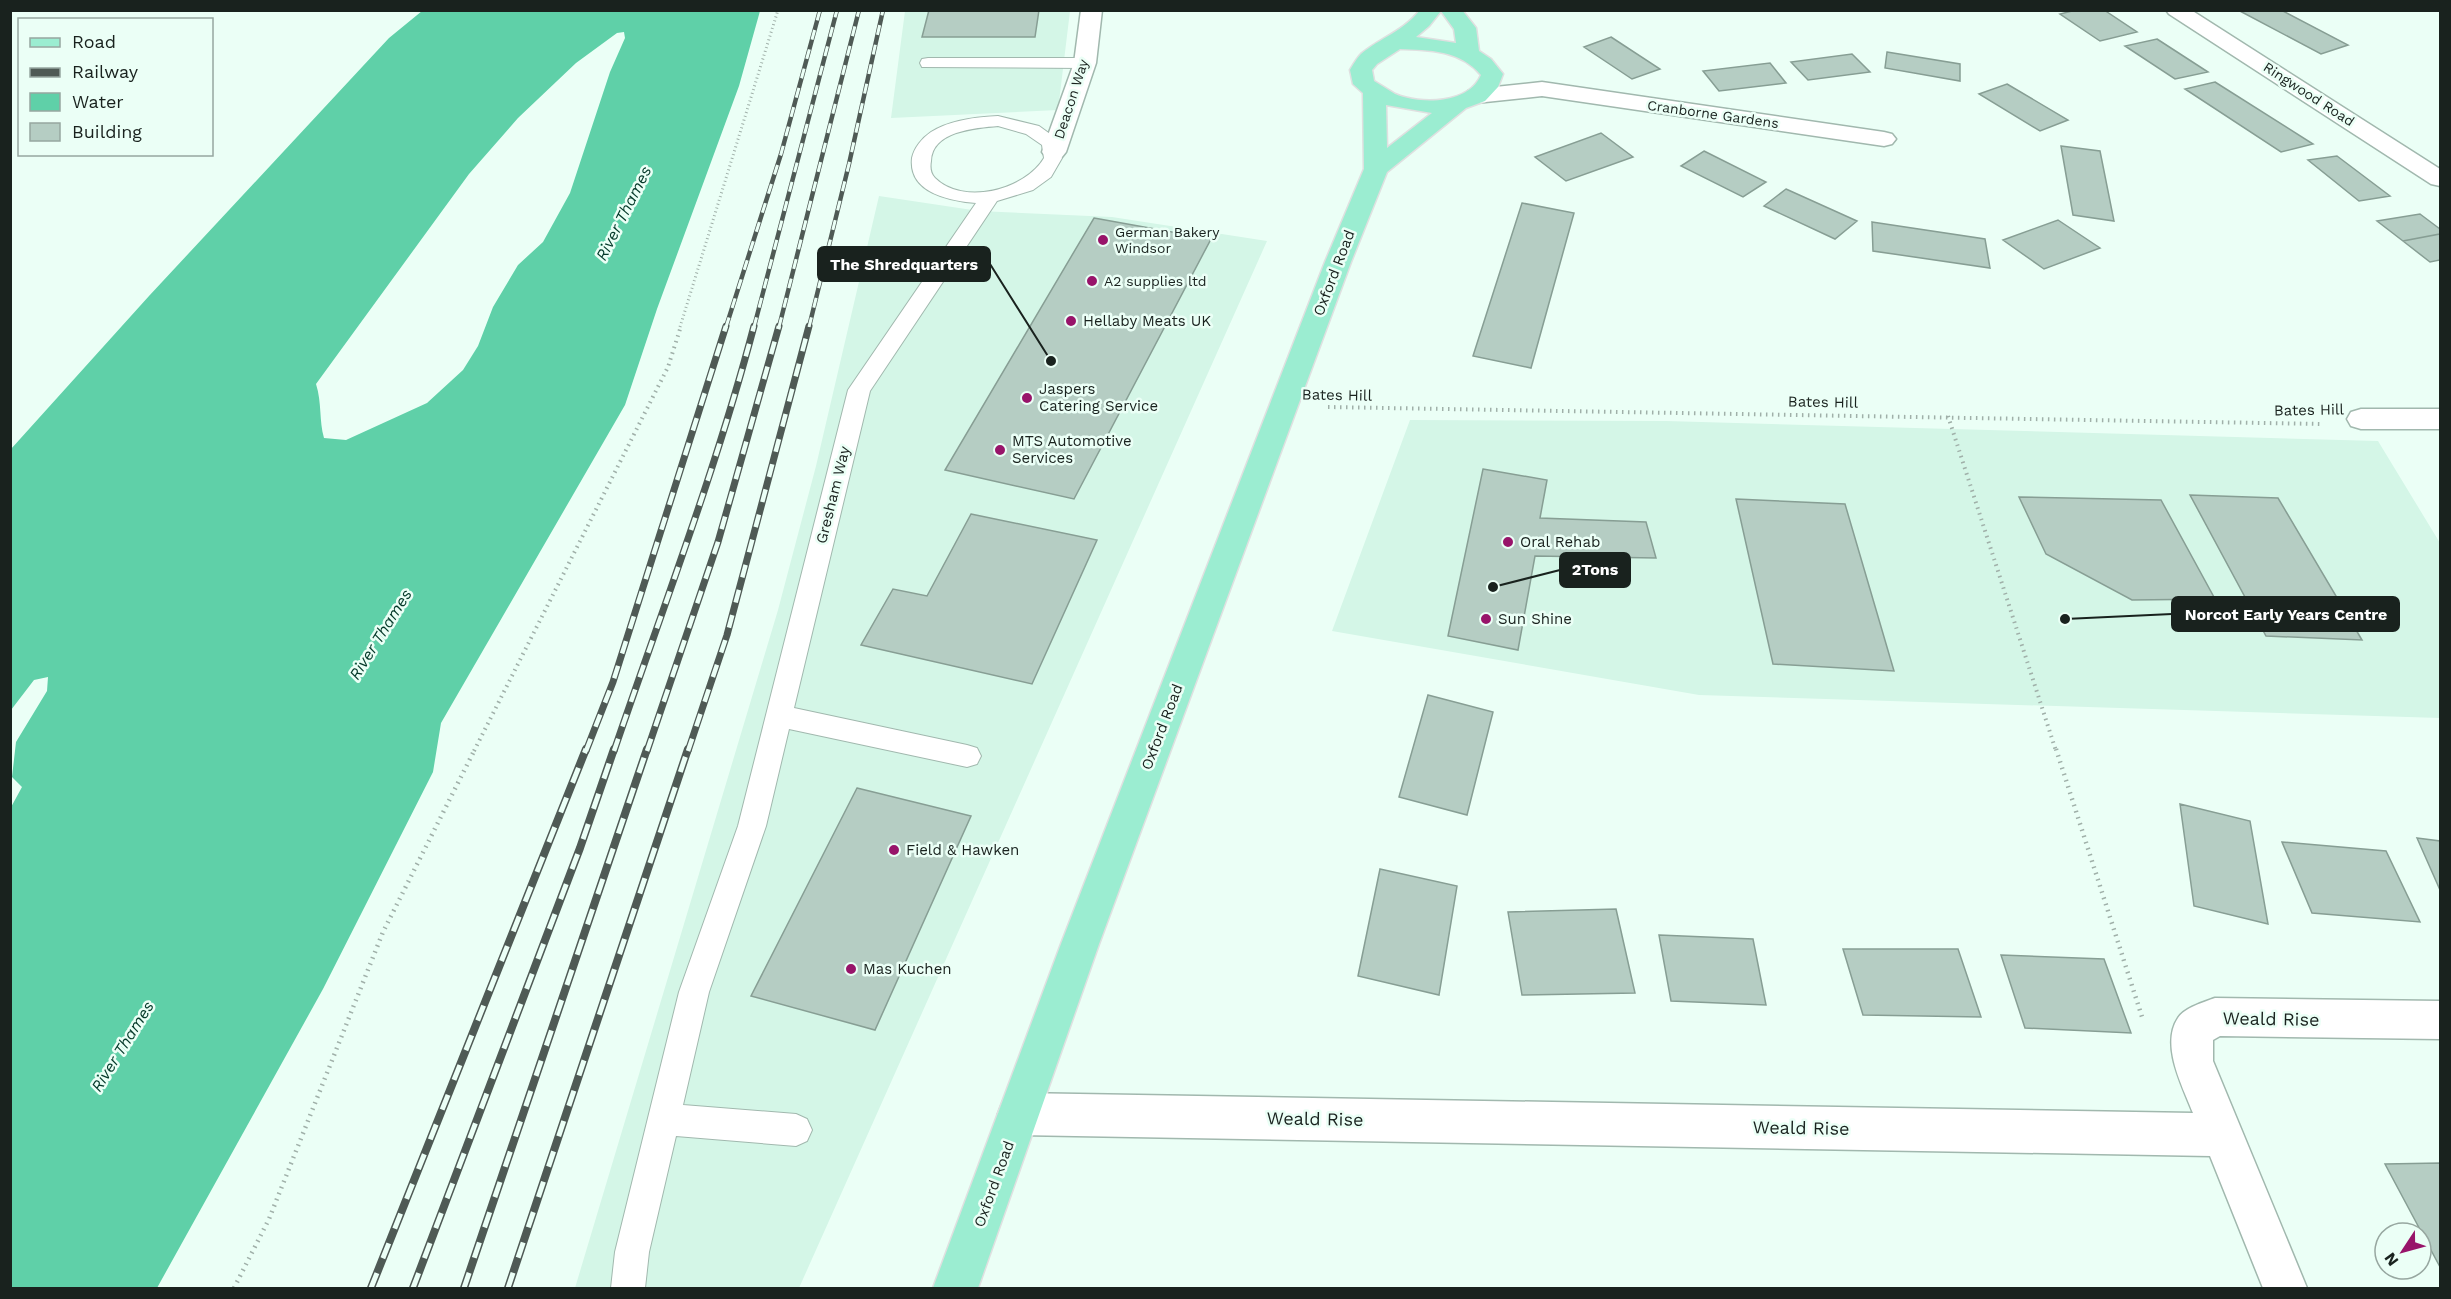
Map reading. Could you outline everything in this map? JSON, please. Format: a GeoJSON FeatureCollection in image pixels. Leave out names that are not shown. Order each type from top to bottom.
{"type":"FeatureCollection","features":[{"type":"Feature","properties":{"kind":"main road"},"geometry":{"type":"LineString","coordinates":[[1431,10],[1422,22],[1369,59],[1361,70],[1364,84],[1389,99],[1422,106],[1467,100]]}},
{"type":"Feature","properties":{"kind":"main road"},"geometry":{"type":"LineString","coordinates":[[1452,10],[1465,28],[1478,60]]}},
{"type":"Feature","properties":{"kind":"main road"},"geometry":{"type":"LineString","coordinates":[[1395,43],[1433,44],[1478,60]]}},
{"type":"Feature","properties":{"kind":"main road","name":"Oxford Road"},"geometry":{"type":"LineString","coordinates":[[1376,169],[1487,87],[1492,74],[1478,60]]}},
{"type":"Feature","properties":{"kind":"main road","name":"Oxford Road"},"geometry":{"type":"LineString","coordinates":[[955,1288],[1080,944],[1338,262],[1376,169],[1374,91]]}},
{"type":"Feature","properties":{"kind":"street","name":"Deacon Way"},"geometry":{"type":"LineString","coordinates":[[1054,152],[1085,63],[1092,10]]}},
{"type":"Feature","properties":{"kind":"street","name":"Ringwood Road"},"geometry":{"type":"LineString","coordinates":[[2176,10],[2440,178]]}},
{"type":"Feature","properties":{"kind":"street","name":"Cranborne Gardens"},"geometry":{"type":"LineString","coordinates":[[1478,60],[1542,89],[1884,139]]}},
{"type":"Feature","properties":{"kind":"street","name":"Cranborne Gardens"},"geometry":{"type":"LineString","coordinates":[[1467,100],[1542,89]]}},
{"type":"Feature","properties":{"kind":"street"},"geometry":{"type":"LineString","coordinates":[[2361,419],[2440,420]]}},
{"type":"Feature","properties":{"kind":"street","name":"Weald Rise"},"geometry":{"type":"LineString","coordinates":[[1019,1114],[2221,1135],[2193,1061],[2193,1030],[2215,1017],[2440,1020]]}},
{"type":"Feature","properties":{"kind":"street"},"geometry":{"type":"LineString","coordinates":[[2221,1135],[2285,1288]]}},
{"type":"Feature","properties":{"kind":"lane"},"geometry":{"type":"LineString","coordinates":[[928,63],[1085,63]]}},
{"type":"Feature","properties":{"kind":"lane","name":"Deacon Way"},"geometry":{"type":"LineString","coordinates":[[998,121],[1018,124],[1036,130],[1048,140],[1054,152],[1052,164],[1044,176],[1030,186],[990,197],[946,192],[930,183],[921,172],[920,166],[925,147],[938,136],[955,127],[976,122],[998,121]]}},
{"type":"Feature","properties":{"kind":"lane","name":"Gresham Way"},"geometry":{"type":"LineString","coordinates":[[628,1288],[632,1252],[694,992],[752,826],[859,390],[990,197]]}},
{"type":"Feature","properties":{"kind":"lane"},"geometry":{"type":"LineString","coordinates":[[779,716],[967,756]]}},
{"type":"Feature","properties":{"kind":"lane"},"geometry":{"type":"LineString","coordinates":[[663,1119],[796,1130]]}},
{"type":"Feature","properties":{"kind":"path"},"geometry":{"type":"LineString","coordinates":[[234,1288],[269,1219],[383,932],[598,510],[668,367],[778,10]]}},
{"type":"Feature","properties":{"kind":"path","name":"Bates Hill"},"geometry":{"type":"LineString","coordinates":[[1284,407],[2339,424],[2361,419]]}},
{"type":"Feature","properties":{"kind":"path"},"geometry":{"type":"LineString","coordinates":[[1948,416],[2144,1021],[2193,1061]]}},
{"type":"Feature","properties":{"kind":"shaded area"},"geometry":{"type":"Polygon","coordinates":[[[905,11],[1070,11],[1058,110],[891,118],[905,11]]]}},
{"type":"Feature","properties":{"kind":"shaded area"},"geometry":{"type":"Polygon","coordinates":[[[879,196],[979,211],[1112,217],[1267,241],[799,1288],[575,1288],[778,610],[816,466],[879,196]]]}},
{"type":"Feature","properties":{"kind":"shaded area"},"geometry":{"type":"Polygon","coordinates":[[[1410,420],[1666,421],[2378,441],[2440,543],[2440,718],[1699,695],[1332,631],[1410,420]]]}},
{"type":"Feature","properties":{"kind":"water","name":"River Thames"},"geometry":{"type":"Polygon","coordinates":[[[422,11],[760,11],[739,86],[657,309],[625,405],[441,723],[433,772],[323,989],[157,1288],[11,1288],[10,809],[22,787],[12,777],[16,742],[47,691],[48,677],[34,680],[11,710],[11,449],[149,296],[389,38],[422,11]],[[624,32],[617,33],[576,63],[518,118],[469,174],[316,384],[324,438],[346,440],[427,403],[463,370],[478,346],[493,307],[518,265],[543,242],[570,193],[610,72],[625,38],[624,32]]]}},
{"type":"Feature","properties":{"kind":"building"},"geometry":{"type":"Polygon","coordinates":[[[929,10],[1039,10],[1035,37],[922,37],[929,10]]]}},
{"type":"Feature","properties":{"kind":"building"},"geometry":{"type":"Polygon","coordinates":[[[2076,10],[2104,10],[2137,32],[2100,41],[2060,14],[2076,10]]]}},
{"type":"Feature","properties":{"kind":"building"},"geometry":{"type":"Polygon","coordinates":[[[2238,10],[2281,10],[2348,45],[2321,54],[2238,10]]]}},
{"type":"Feature","properties":{"kind":"building"},"geometry":{"type":"Polygon","coordinates":[[[1611,37],[1660,69],[1632,79],[1584,47],[1611,37]]]}},
{"type":"Feature","properties":{"kind":"building"},"geometry":{"type":"Polygon","coordinates":[[[2157,39],[2208,72],[2175,79],[2125,46],[2157,39]]]}},
{"type":"Feature","properties":{"kind":"building"},"geometry":{"type":"Polygon","coordinates":[[[1887,52],[1960,64],[1960,81],[1885,68],[1887,52]]]}},
{"type":"Feature","properties":{"kind":"building"},"geometry":{"type":"Polygon","coordinates":[[[1852,54],[1870,72],[1808,80],[1791,62],[1852,54]]]}},
{"type":"Feature","properties":{"kind":"building"},"geometry":{"type":"Polygon","coordinates":[[[1770,63],[1786,83],[1719,91],[1703,71],[1770,63]]]}},
{"type":"Feature","properties":{"kind":"building"},"geometry":{"type":"Polygon","coordinates":[[[2215,82],[2313,144],[2281,152],[2185,89],[2215,82]]]}},
{"type":"Feature","properties":{"kind":"building"},"geometry":{"type":"Polygon","coordinates":[[[2007,84],[2068,120],[2040,131],[1979,94],[2007,84]]]}},
{"type":"Feature","properties":{"kind":"building"},"geometry":{"type":"Polygon","coordinates":[[[1601,133],[1633,157],[1566,181],[1535,157],[1601,133]]]}},
{"type":"Feature","properties":{"kind":"building"},"geometry":{"type":"Polygon","coordinates":[[[2061,146],[2100,151],[2114,221],[2073,215],[2061,146]]]}},
{"type":"Feature","properties":{"kind":"building"},"geometry":{"type":"Polygon","coordinates":[[[1704,151],[1766,182],[1743,197],[1681,166],[1704,151]]]}},
{"type":"Feature","properties":{"kind":"building"},"geometry":{"type":"Polygon","coordinates":[[[2337,156],[2390,196],[2359,201],[2308,160],[2337,156]]]}},
{"type":"Feature","properties":{"kind":"building"},"geometry":{"type":"Polygon","coordinates":[[[1786,189],[1857,221],[1835,239],[1764,206],[1786,189]]]}},
{"type":"Feature","properties":{"kind":"building"},"geometry":{"type":"Polygon","coordinates":[[[1522,203],[1574,213],[1531,368],[1473,356],[1522,203]]]}},
{"type":"Feature","properties":{"kind":"building"},"geometry":{"type":"Polygon","coordinates":[[[2420,214],[2440,229],[2440,234],[2403,241],[2377,221],[2420,214]]]}},
{"type":"Feature","properties":{"kind":"building"},"geometry":{"type":"Polygon","coordinates":[[[1094,218],[1211,239],[1074,499],[945,470],[1094,218]]]}},
{"type":"Feature","properties":{"kind":"building"},"geometry":{"type":"Polygon","coordinates":[[[2058,220],[2100,248],[2044,269],[2003,240],[2058,220]]]}},
{"type":"Feature","properties":{"kind":"building"},"geometry":{"type":"Polygon","coordinates":[[[1872,222],[1985,239],[1990,268],[1873,251],[1872,222]]]}},
{"type":"Feature","properties":{"kind":"building"},"geometry":{"type":"Polygon","coordinates":[[[2440,234],[2440,260],[2430,262],[2403,241],[2440,234]]]}},
{"type":"Feature","properties":{"kind":"building"},"geometry":{"type":"Polygon","coordinates":[[[1483,469],[1547,480],[1540,518],[1646,522],[1656,558],[1535,556],[1518,650],[1448,636],[1483,469]]]}},
{"type":"Feature","properties":{"kind":"building"},"geometry":{"type":"Polygon","coordinates":[[[2190,495],[2278,498],[2362,640],[2266,636],[2190,495]]]}},
{"type":"Feature","properties":{"kind":"building"},"geometry":{"type":"Polygon","coordinates":[[[2019,497],[2161,500],[2215,599],[2132,600],[2046,554],[2019,497]]]}},
{"type":"Feature","properties":{"kind":"building"},"geometry":{"type":"Polygon","coordinates":[[[1736,499],[1845,504],[1894,671],[1773,664],[1736,499]]]}},
{"type":"Feature","properties":{"kind":"building"},"geometry":{"type":"Polygon","coordinates":[[[971,514],[1097,540],[1032,684],[861,645],[893,589],[927,596],[971,514]]]}},
{"type":"Feature","properties":{"kind":"building"},"geometry":{"type":"Polygon","coordinates":[[[1428,695],[1493,712],[1467,815],[1399,797],[1428,695]]]}},
{"type":"Feature","properties":{"kind":"building"},"geometry":{"type":"Polygon","coordinates":[[[857,788],[971,816],[875,1030],[751,996],[857,788]]]}},
{"type":"Feature","properties":{"kind":"building"},"geometry":{"type":"Polygon","coordinates":[[[2180,804],[2250,821],[2268,924],[2194,906],[2180,804]]]}},
{"type":"Feature","properties":{"kind":"building"},"geometry":{"type":"Polygon","coordinates":[[[2417,838],[2440,841],[2440,890],[2417,838]]]}},
{"type":"Feature","properties":{"kind":"building"},"geometry":{"type":"Polygon","coordinates":[[[2282,842],[2386,851],[2420,922],[2312,913],[2282,842]]]}},
{"type":"Feature","properties":{"kind":"building"},"geometry":{"type":"Polygon","coordinates":[[[1380,869],[1457,886],[1439,995],[1358,976],[1380,869]]]}},
{"type":"Feature","properties":{"kind":"building"},"geometry":{"type":"Polygon","coordinates":[[[1616,909],[1635,993],[1522,995],[1508,912],[1616,909]]]}},
{"type":"Feature","properties":{"kind":"building"},"geometry":{"type":"Polygon","coordinates":[[[1659,935],[1753,939],[1766,1005],[1671,1001],[1659,935]]]}},
{"type":"Feature","properties":{"kind":"building"},"geometry":{"type":"Polygon","coordinates":[[[1843,949],[1958,949],[1981,1017],[1863,1015],[1843,949]]]}},
{"type":"Feature","properties":{"kind":"building"},"geometry":{"type":"Polygon","coordinates":[[[2001,955],[2104,959],[2131,1033],[2025,1028],[2001,955]]]}},
{"type":"Feature","properties":{"kind":"building"},"geometry":{"type":"Polygon","coordinates":[[[2440,1163],[2440,1267],[2433,1254],[2433,1221],[2415,1221],[2385,1164],[2440,1163]]]}},
{"type":"Feature","properties":{"kind":"railway"},"geometry":{"type":"LineString","coordinates":[[726,327],[781,154],[820,10]]}},
{"type":"Feature","properties":{"kind":"railway"},"geometry":{"type":"LineString","coordinates":[[754,327],[837,10]]}},
{"type":"Feature","properties":{"kind":"railway"},"geometry":{"type":"LineString","coordinates":[[779,327],[859,10]]}},
{"type":"Feature","properties":{"kind":"railway"},"geometry":{"type":"LineString","coordinates":[[809,327],[849,164],[883,10]]}},
{"type":"Feature","properties":{"kind":"railway"},"geometry":{"type":"LineString","coordinates":[[586,751],[613,682],[726,326]]}},
{"type":"Feature","properties":{"kind":"railway"},"geometry":{"type":"LineString","coordinates":[[614,751],[706,487],[754,326]]}},
{"type":"Feature","properties":{"kind":"railway"},"geometry":{"type":"LineString","coordinates":[[647,751],[718,542],[779,326]]}},
{"type":"Feature","properties":{"kind":"railway"},"geometry":{"type":"LineString","coordinates":[[688,751],[727,635],[809,326]]}},
{"type":"Feature","properties":{"kind":"railway"},"geometry":{"type":"LineString","coordinates":[[371,1288],[586,749]]}},
{"type":"Feature","properties":{"kind":"railway"},"geometry":{"type":"LineString","coordinates":[[413,1288],[580,848],[614,749]]}},
{"type":"Feature","properties":{"kind":"railway"},"geometry":{"type":"LineString","coordinates":[[464,1288],[647,749]]}},
{"type":"Feature","properties":{"kind":"railway"},"geometry":{"type":"LineString","coordinates":[[508,1288],[688,749]]}},
{"type":"Feature","properties":{"kind":"place","name":"German Bakery Windsor"},"geometry":{"type":"Point","coordinates":[1103,240]}},
{"type":"Feature","properties":{"kind":"place","name":"A2 supplies ltd"},"geometry":{"type":"Point","coordinates":[1092,281]}},
{"type":"Feature","properties":{"kind":"place","name":"Hellaby Meats UK"},"geometry":{"type":"Point","coordinates":[1071,321]}},
{"type":"Feature","properties":{"kind":"place","name":"The Shredquarters"},"geometry":{"type":"Point","coordinates":[1051,361]}},
{"type":"Feature","properties":{"kind":"place","name":"Jaspers Catering Service"},"geometry":{"type":"Point","coordinates":[1027,398]}},
{"type":"Feature","properties":{"kind":"place","name":"MTS Automotive Services"},"geometry":{"type":"Point","coordinates":[1000,450]}},
{"type":"Feature","properties":{"kind":"place","name":"Oral Rehab"},"geometry":{"type":"Point","coordinates":[1508,542]}},
{"type":"Feature","properties":{"kind":"place","name":"2Tons"},"geometry":{"type":"Point","coordinates":[1493,587]}},
{"type":"Feature","properties":{"kind":"place","name":"Sun Shine"},"geometry":{"type":"Point","coordinates":[1486,619]}},
{"type":"Feature","properties":{"kind":"place","name":"Norcot Early Years Centre"},"geometry":{"type":"Point","coordinates":[2065,619]}},
{"type":"Feature","properties":{"kind":"place","name":"Field & Hawken"},"geometry":{"type":"Point","coordinates":[894,850]}},
{"type":"Feature","properties":{"kind":"place","name":"Mas Kuchen"},"geometry":{"type":"Point","coordinates":[851,969]}}]}
